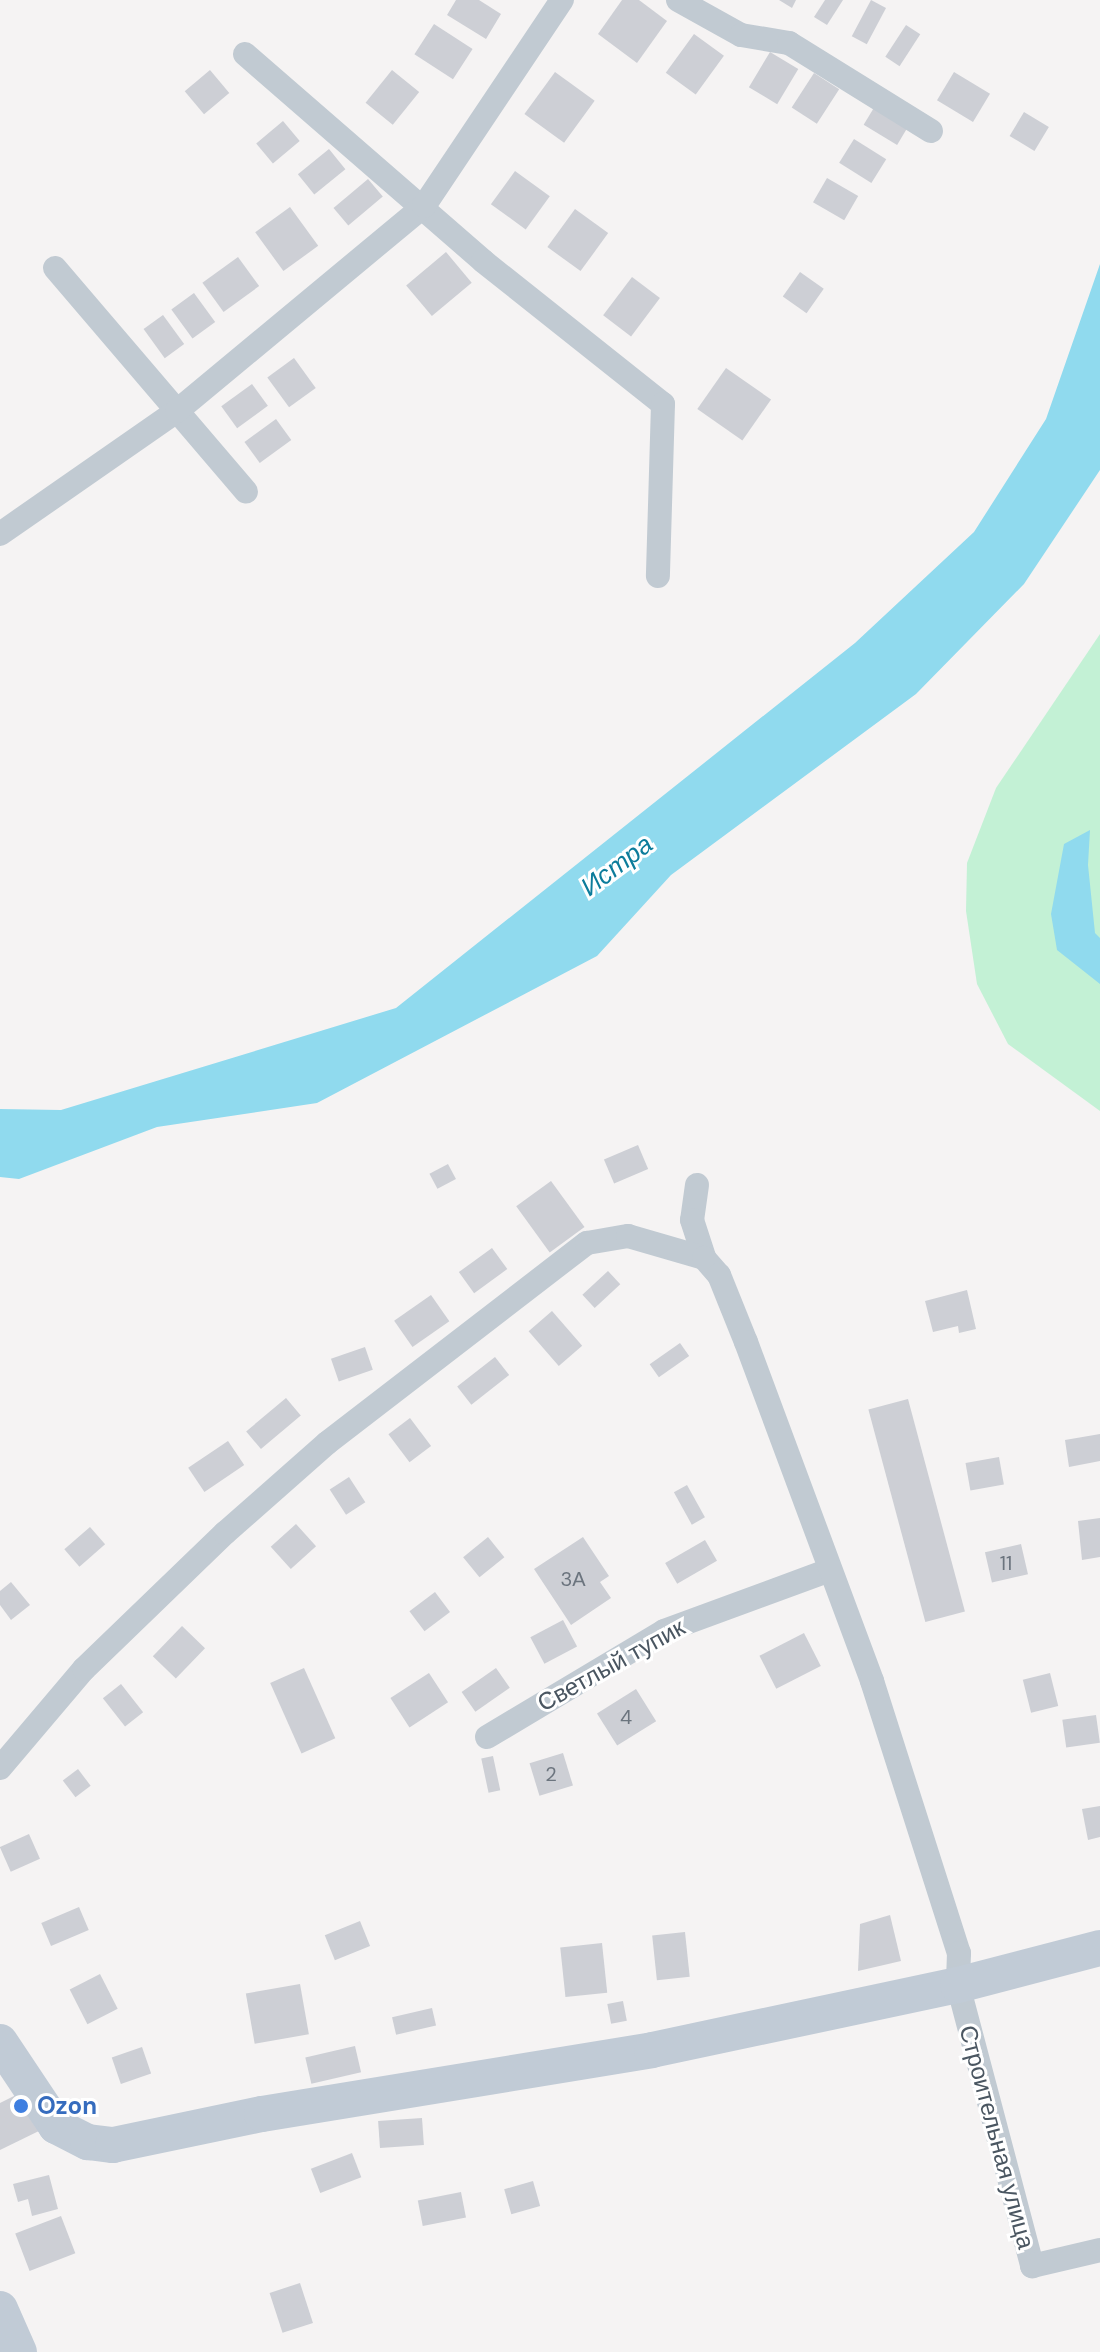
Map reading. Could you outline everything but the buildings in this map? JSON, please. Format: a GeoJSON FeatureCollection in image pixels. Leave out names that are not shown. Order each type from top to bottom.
{"type":"FeatureCollection","features":[{"type":"Feature","properties":{"kind":"street"},"geometry":{"type":"LineString","coordinates":[[0,534],[177,411],[424,206],[562,0]]}},
{"type":"Feature","properties":{"kind":"street"},"geometry":{"type":"LineString","coordinates":[[678,0],[741,35],[789,43],[931,131]]}},
{"type":"Feature","properties":{"kind":"street"},"geometry":{"type":"LineString","coordinates":[[245,54],[424,206],[483,261],[663,404],[658,576]]}},
{"type":"Feature","properties":{"kind":"street"},"geometry":{"type":"LineString","coordinates":[[55,268],[246,492]]}},
{"type":"Feature","properties":{"kind":"street"},"geometry":{"type":"LineString","coordinates":[[697,1185],[692,1220],[704,1258],[719,1275],[730,1302],[872,1681],[959,1953],[958,1985]]}},
{"type":"Feature","properties":{"kind":"street"},"geometry":{"type":"LineString","coordinates":[[0,1768],[84,1669],[248,1513],[327,1443],[587,1243],[628,1236],[704,1258]]}},
{"type":"Feature","properties":{"kind":"street","name":"Светлый тупик"},"geometry":{"type":"LineString","coordinates":[[487,1737],[664,1631],[830,1570]]}},
{"type":"Feature","properties":{"kind":"street"},"geometry":{"type":"LineString","coordinates":[[0,2042],[56,2126],[88,2142],[113,2145],[262,2114],[652,2050],[958,1985],[1100,1948]]}},
{"type":"Feature","properties":{"kind":"street","name":"Строительная улица"},"geometry":{"type":"LineString","coordinates":[[958,1985],[1032,2266],[1100,2250]]}},
{"type":"Feature","properties":{"kind":"street"},"geometry":{"type":"LineString","coordinates":[[0,2309],[19,2352]]}},
{"type":"Feature","properties":{"kind":"green space"},"geometry":{"type":"Polygon","coordinates":[[[1100,634],[1100,1111],[1008,1044],[977,984],[966,911],[967,863],[996,788],[1100,634]]]}},
{"type":"Feature","properties":{"kind":"water","name":"Истра"},"geometry":{"type":"Polygon","coordinates":[[[1100,264],[1100,470],[1024,584],[916,694],[671,875],[597,956],[317,1103],[157,1127],[19,1179],[0,1177],[0,1109],[61,1110],[396,1008],[855,643],[974,532],[1046,419],[1100,264]]]}},
{"type":"Feature","properties":{"kind":"water"},"geometry":{"type":"Polygon","coordinates":[[[1090,830],[1088,865],[1095,933],[1100,938],[1100,984],[1057,950],[1051,914],[1064,844],[1090,830]]]}},
{"type":"Feature","properties":{"kind":"place","name":"Ozon"},"geometry":{"type":"Point","coordinates":[21,2106]}}]}
